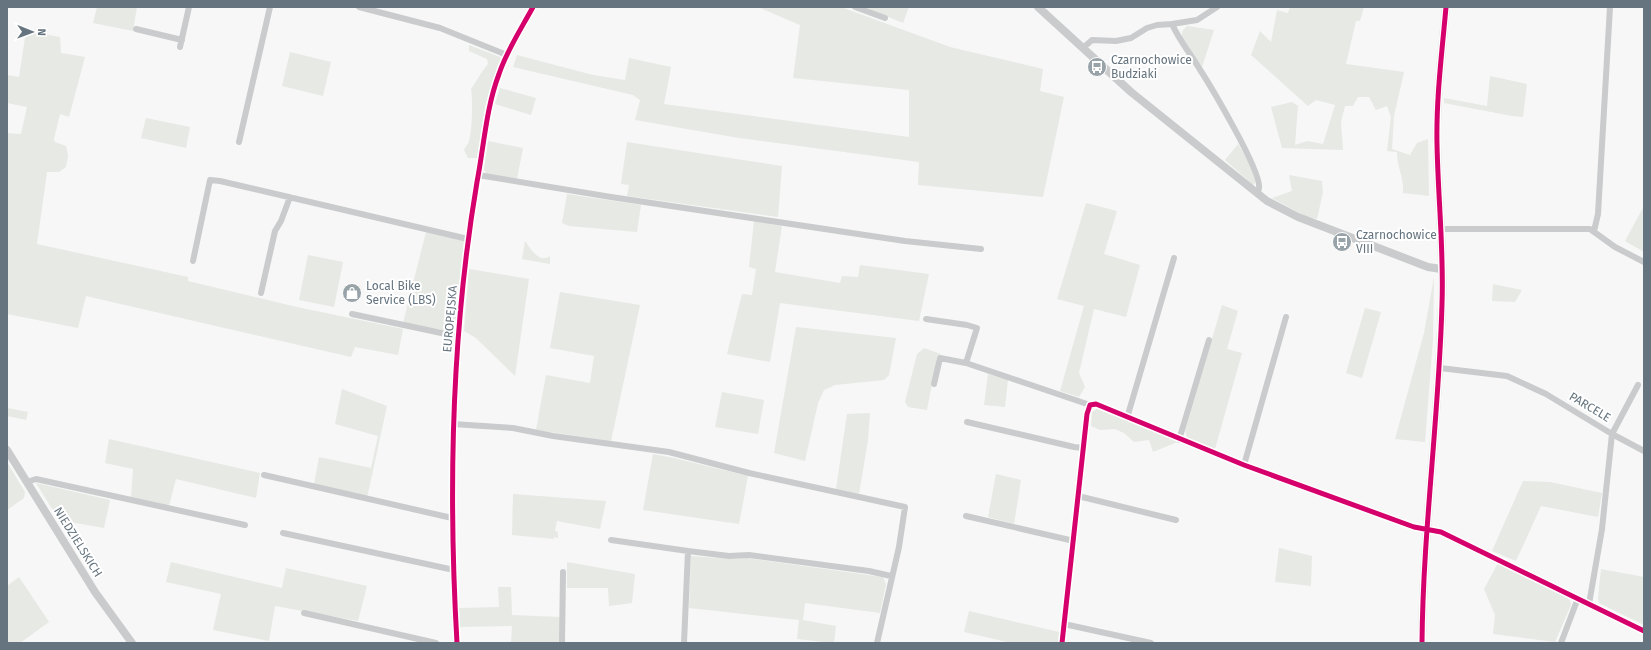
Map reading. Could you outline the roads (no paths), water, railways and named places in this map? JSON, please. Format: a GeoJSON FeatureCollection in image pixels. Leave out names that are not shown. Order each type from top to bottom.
{"type":"FeatureCollection","features":[{"type":"Feature","properties":{"kind":"street"},"geometry":{"type":"LineString","coordinates":[[180,47],[189,7]]}},
{"type":"Feature","properties":{"kind":"street"},"geometry":{"type":"LineString","coordinates":[[239,142],[270,7]]}},
{"type":"Feature","properties":{"kind":"street"},"geometry":{"type":"LineString","coordinates":[[359,7],[383,10],[440,28],[507,55]]}},
{"type":"Feature","properties":{"kind":"street","name":"EUROPEJSKA"},"geometry":{"type":"LineString","coordinates":[[457,643],[452,518],[453,424],[458,335],[468,238],[493,93],[507,55],[533,7]]}},
{"type":"Feature","properties":{"kind":"street"},"geometry":{"type":"LineString","coordinates":[[855,7],[885,18]]}},
{"type":"Feature","properties":{"kind":"street"},"geometry":{"type":"LineString","coordinates":[[1038,7],[1131,92],[1275,207],[1298,218],[1428,267],[1442,269]]}},
{"type":"Feature","properties":{"kind":"street"},"geometry":{"type":"LineString","coordinates":[[1083,48],[1092,40],[1116,41],[1131,38],[1147,28],[1157,24],[1172,24],[1197,20],[1217,7]]}},
{"type":"Feature","properties":{"kind":"street"},"geometry":{"type":"LineString","coordinates":[[1422,643],[1426,530],[1440,368],[1442,269],[1437,142],[1446,7]]}},
{"type":"Feature","properties":{"kind":"street"},"geometry":{"type":"LineString","coordinates":[[1594,231],[1598,214],[1610,7]]}},
{"type":"Feature","properties":{"kind":"street"},"geometry":{"type":"LineString","coordinates":[[1172,24],[1180,40],[1208,84],[1251,161],[1260,187],[1256,193]]}},
{"type":"Feature","properties":{"kind":"street"},"geometry":{"type":"LineString","coordinates":[[136,29],[182,40]]}},
{"type":"Feature","properties":{"kind":"street"},"geometry":{"type":"LineString","coordinates":[[478,176],[905,241],[981,249]]}},
{"type":"Feature","properties":{"kind":"street"},"geometry":{"type":"LineString","coordinates":[[193,261],[210,180],[220,181],[468,238]]}},
{"type":"Feature","properties":{"kind":"street"},"geometry":{"type":"LineString","coordinates":[[261,293],[274,231],[282,221],[290,197]]}},
{"type":"Feature","properties":{"kind":"street"},"geometry":{"type":"LineString","coordinates":[[1440,228],[1586,228],[1594,231],[1615,247],[1644,262]]}},
{"type":"Feature","properties":{"kind":"street"},"geometry":{"type":"LineString","coordinates":[[1126,418],[1174,258]]}},
{"type":"Feature","properties":{"kind":"street"},"geometry":{"type":"LineString","coordinates":[[352,314],[446,334],[458,335]]}},
{"type":"Feature","properties":{"kind":"street"},"geometry":{"type":"LineString","coordinates":[[1244,465],[1286,317]]}},
{"type":"Feature","properties":{"kind":"street"},"geometry":{"type":"LineString","coordinates":[[926,319],[967,325],[977,328],[966,363]]}},
{"type":"Feature","properties":{"kind":"street"},"geometry":{"type":"LineString","coordinates":[[1179,440],[1209,340]]}},
{"type":"Feature","properties":{"kind":"street"},"geometry":{"type":"LineString","coordinates":[[934,384],[940,358],[966,363],[1090,406],[1096,404],[1179,440],[1244,465],[1414,527],[1441,532],[1644,631]]}},
{"type":"Feature","properties":{"kind":"street","name":"PARCELE"},"geometry":{"type":"LineString","coordinates":[[1440,368],[1507,376],[1546,394],[1612,434],[1602,529],[1589,604]]}},
{"type":"Feature","properties":{"kind":"street"},"geometry":{"type":"LineString","coordinates":[[1638,385],[1612,434],[1644,451]]}},
{"type":"Feature","properties":{"kind":"street"},"geometry":{"type":"LineString","coordinates":[[1062,643],[1087,414],[1090,406]]}},
{"type":"Feature","properties":{"kind":"street"},"geometry":{"type":"LineString","coordinates":[[967,422],[1083,448]]}},
{"type":"Feature","properties":{"kind":"street"},"geometry":{"type":"LineString","coordinates":[[453,424],[512,428],[553,436],[669,452],[749,473],[905,507],[899,547],[891,576],[877,643]]}},
{"type":"Feature","properties":{"kind":"street","name":"NIEDZIELSKICH"},"geometry":{"type":"LineString","coordinates":[[7,450],[95,592],[132,643]]}},
{"type":"Feature","properties":{"kind":"street"},"geometry":{"type":"LineString","coordinates":[[264,476],[452,518]]}},
{"type":"Feature","properties":{"kind":"street"},"geometry":{"type":"LineString","coordinates":[[27,482],[36,479],[245,525]]}},
{"type":"Feature","properties":{"kind":"street"},"geometry":{"type":"LineString","coordinates":[[1078,496],[1176,520]]}},
{"type":"Feature","properties":{"kind":"street"},"geometry":{"type":"LineString","coordinates":[[966,516],[1074,541]]}},
{"type":"Feature","properties":{"kind":"street"},"geometry":{"type":"LineString","coordinates":[[283,533],[454,570]]}},
{"type":"Feature","properties":{"kind":"street"},"geometry":{"type":"LineString","coordinates":[[611,540],[729,556],[749,555],[869,571],[891,576]]}},
{"type":"Feature","properties":{"kind":"street"},"geometry":{"type":"LineString","coordinates":[[684,643],[688,551]]}},
{"type":"Feature","properties":{"kind":"street"},"geometry":{"type":"LineString","coordinates":[[562,643],[563,572]]}},
{"type":"Feature","properties":{"kind":"street"},"geometry":{"type":"LineString","coordinates":[[1561,643],[1578,598]]}},
{"type":"Feature","properties":{"kind":"street"},"geometry":{"type":"LineString","coordinates":[[304,613],[436,643]]}},
{"type":"Feature","properties":{"kind":"street"},"geometry":{"type":"LineString","coordinates":[[1064,624],[1151,643]]}},
{"type":"Feature","properties":{"kind":"place","name":"Czarnochowice Budziaki"},"geometry":{"type":"Point","coordinates":[1097,67]}},
{"type":"Feature","properties":{"kind":"place","name":"Czarnochowice VIII"},"geometry":{"type":"Point","coordinates":[1342,242]}},
{"type":"Feature","properties":{"kind":"place","name":"Local Bike Service (LBS)"},"geometry":{"type":"Point","coordinates":[352,293]}}]}
